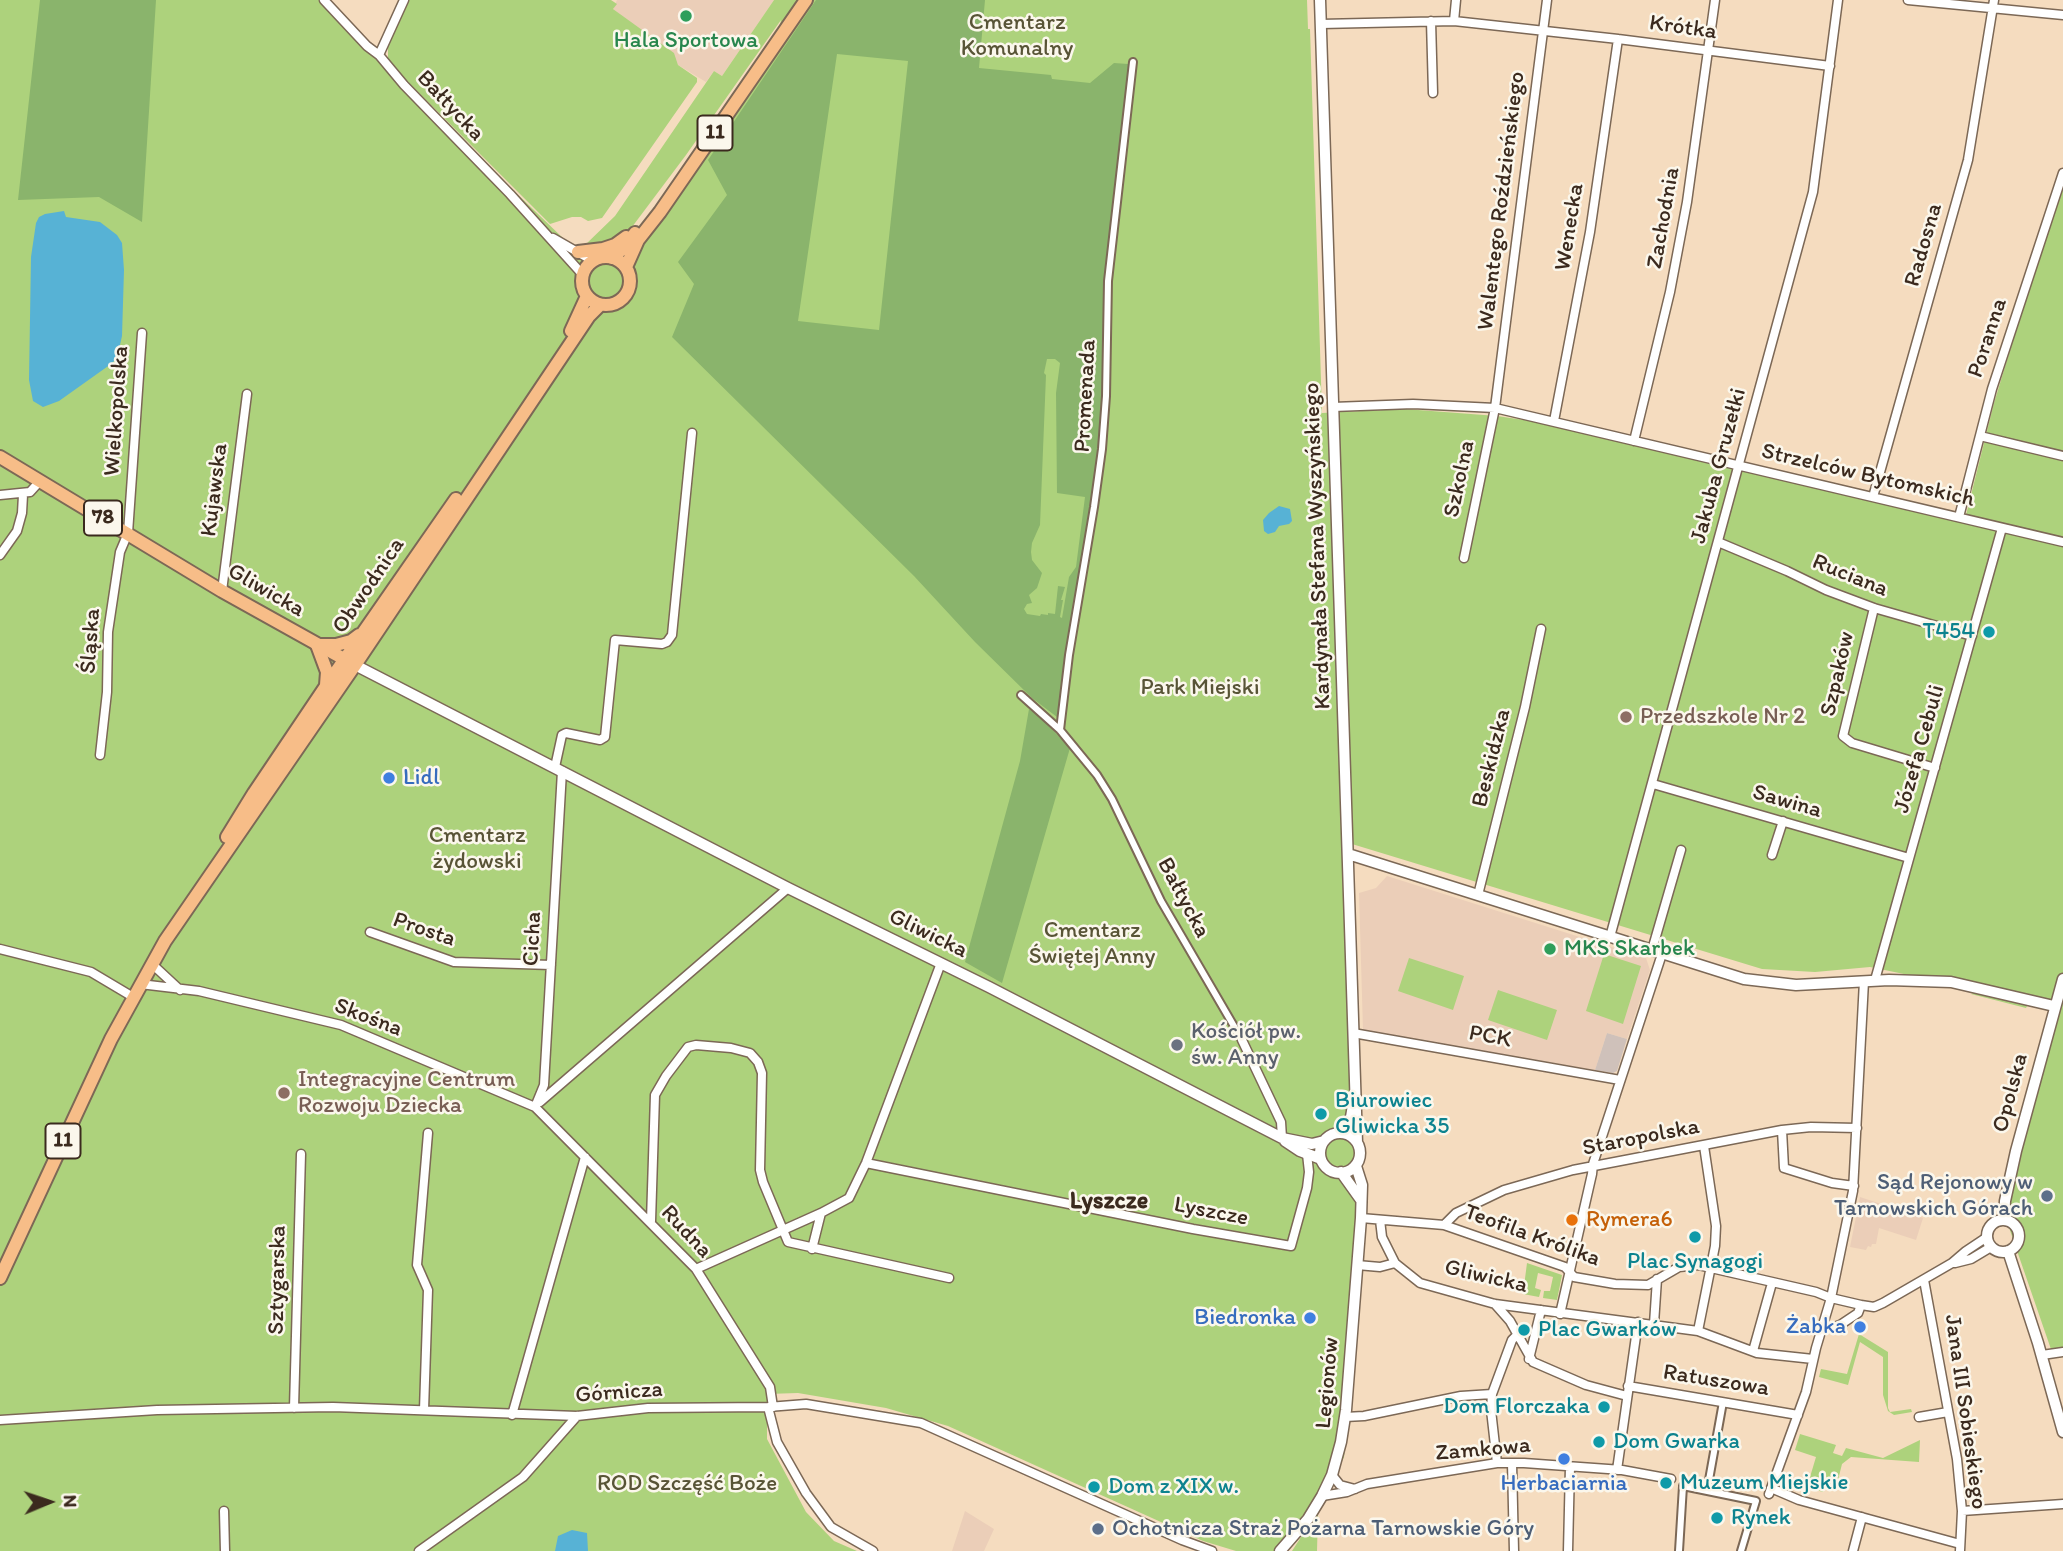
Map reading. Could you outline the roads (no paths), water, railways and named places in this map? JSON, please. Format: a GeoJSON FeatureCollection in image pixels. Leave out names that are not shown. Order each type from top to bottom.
{"type":"FeatureCollection","features":[{"type":"Feature","properties":{"kind":"main road","name":"11"},"geometry":{"type":"LineString","coordinates":[[612,258],[627,245],[675,180],[799,0]]}},
{"type":"Feature","properties":{"kind":"main road","name":"11"},"geometry":{"type":"LineString","coordinates":[[626,267],[638,240],[806,0]]}},
{"type":"Feature","properties":{"kind":"main road"},"geometry":{"type":"LineString","coordinates":[[578,252],[615,245],[638,229]]}},
{"type":"Feature","properties":{"kind":"main road"},"geometry":{"type":"LineString","coordinates":[[604,257],[612,258],[626,267],[631,279],[625,296],[614,304],[600,304],[587,296],[583,275],[586,267],[593,261],[604,257]]}},
{"type":"Feature","properties":{"kind":"main road","name":"Obwodnica"},"geometry":{"type":"LineString","coordinates":[[0,1278],[133,997],[254,793],[326,686],[349,662],[363,632],[561,349],[587,296]]}},
{"type":"Feature","properties":{"kind":"main road","name":"Obwodnica"},"geometry":{"type":"LineString","coordinates":[[190,902],[349,662],[589,316],[600,304]]}},
{"type":"Feature","properties":{"kind":"main road","name":"Gliwicka"},"geometry":{"type":"LineString","coordinates":[[0,457],[222,591],[349,662]]}},
{"type":"Feature","properties":{"kind":"main road"},"geometry":{"type":"LineString","coordinates":[[326,686],[327,672],[317,645],[344,643],[363,632]]}},
{"type":"Feature","properties":{"kind":"street","name":"Bałtycka"},"geometry":{"type":"LineString","coordinates":[[324,0],[367,46],[379,55],[583,275]]}},
{"type":"Feature","properties":{"kind":"street"},"geometry":{"type":"LineString","coordinates":[[379,55],[404,0]]}},
{"type":"Feature","properties":{"kind":"street","name":"Kardynała Stefana Wyszyńskiego"},"geometry":{"type":"LineString","coordinates":[[1320,0],[1357,1142]]}},
{"type":"Feature","properties":{"kind":"street"},"geometry":{"type":"LineString","coordinates":[[1454,21],[1456,0]]}},
{"type":"Feature","properties":{"kind":"street","name":"Walentego Roździeńskiego"},"geometry":{"type":"LineString","coordinates":[[1495,408],[1547,0]]}},
{"type":"Feature","properties":{"kind":"street","name":"Zachodnia"},"geometry":{"type":"LineString","coordinates":[[1634,441],[1670,292],[1688,202],[1715,0]]}},
{"type":"Feature","properties":{"kind":"street","name":"Jakuba Gruzełki"},"geometry":{"type":"LineString","coordinates":[[1610,937],[1813,192],[1838,0]]}},
{"type":"Feature","properties":{"kind":"street"},"geometry":{"type":"LineString","coordinates":[[1908,0],[1993,4],[2063,15]]}},
{"type":"Feature","properties":{"kind":"street","name":"Radosna"},"geometry":{"type":"LineString","coordinates":[[1873,497],[1968,160],[1993,4]]}},
{"type":"Feature","properties":{"kind":"street","name":"Krótka"},"geometry":{"type":"LineString","coordinates":[[1321,24],[1454,21],[1830,66]]}},
{"type":"Feature","properties":{"kind":"street"},"geometry":{"type":"LineString","coordinates":[[1431,22],[1433,93]]}},
{"type":"Feature","properties":{"kind":"street","name":"Wenecka"},"geometry":{"type":"LineString","coordinates":[[1554,421],[1590,232],[1618,39]]}},
{"type":"Feature","properties":{"kind":"street","name":"Promenada"},"geometry":{"type":"LineString","coordinates":[[1060,730],[1069,655],[1102,449],[1106,396],[1108,281],[1133,62]]}},
{"type":"Feature","properties":{"kind":"street","name":"Poranna"},"geometry":{"type":"LineString","coordinates":[[1959,517],[1992,389],[2063,173]]}},
{"type":"Feature","properties":{"kind":"street","name":"Bałtycka"},"geometry":{"type":"LineString","coordinates":[[550,237],[593,261]]}},
{"type":"Feature","properties":{"kind":"street","name":"Wielkopolska"},"geometry":{"type":"LineString","coordinates":[[128,533],[142,333]]}},
{"type":"Feature","properties":{"kind":"street","name":"Kujawska"},"geometry":{"type":"LineString","coordinates":[[222,591],[247,394]]}},
{"type":"Feature","properties":{"kind":"street","name":"Strzelców Bytomskich"},"geometry":{"type":"LineString","coordinates":[[1333,407],[1413,404],[1495,408],[2063,542]]}},
{"type":"Feature","properties":{"kind":"street","name":"Szkolna"},"geometry":{"type":"LineString","coordinates":[[1464,558],[1495,408]]}},
{"type":"Feature","properties":{"kind":"street"},"geometry":{"type":"LineString","coordinates":[[559,769],[562,735],[566,733],[600,740],[605,737],[615,640],[662,644],[672,635],[692,433]]}},
{"type":"Feature","properties":{"kind":"street"},"geometry":{"type":"LineString","coordinates":[[1980,436],[2063,456]]}},
{"type":"Feature","properties":{"kind":"street"},"geometry":{"type":"LineString","coordinates":[[0,495],[23,495],[30,492],[40,481]]}},
{"type":"Feature","properties":{"kind":"street"},"geometry":{"type":"LineString","coordinates":[[0,555],[17,531],[23,495]]}},
{"type":"Feature","properties":{"kind":"street","name":"Józefa Cebuli"},"geometry":{"type":"LineString","coordinates":[[1875,981],[2002,528]]}},
{"type":"Feature","properties":{"kind":"street","name":"Śląska"},"geometry":{"type":"LineString","coordinates":[[100,755],[107,692],[108,632],[120,552],[128,533]]}},
{"type":"Feature","properties":{"kind":"street","name":"Ruciana"},"geometry":{"type":"LineString","coordinates":[[1718,542],[1787,570],[1826,590],[1874,608],[1972,636]]}},
{"type":"Feature","properties":{"kind":"street","name":"Szpaków"},"geometry":{"type":"LineString","coordinates":[[1874,608],[1843,736],[1852,743],[1935,768]]}},
{"type":"Feature","properties":{"kind":"street","name":"Beskidzka"},"geometry":{"type":"LineString","coordinates":[[1478,895],[1525,707],[1541,629]]}},
{"type":"Feature","properties":{"kind":"street","name":"Gliwicka"},"geometry":{"type":"LineString","coordinates":[[349,662],[1282,1138],[1312,1144],[1324,1141]]}},
{"type":"Feature","properties":{"kind":"street","name":"Bałtycka"},"geometry":{"type":"LineString","coordinates":[[1021,695],[1060,730],[1097,775],[1112,799],[1161,901],[1242,1040],[1281,1122],[1282,1138]]}},
{"type":"Feature","properties":{"kind":"street","name":"Cicha"},"geometry":{"type":"LineString","coordinates":[[535,1107],[544,1085],[559,769]]}},
{"type":"Feature","properties":{"kind":"street","name":"Sawina"},"geometry":{"type":"LineString","coordinates":[[1653,784],[1909,858]]}},
{"type":"Feature","properties":{"kind":"street"},"geometry":{"type":"LineString","coordinates":[[1772,855],[1783,821]]}},
{"type":"Feature","properties":{"kind":"street"},"geometry":{"type":"LineString","coordinates":[[1560,1314],[1592,1167],[1657,952],[1681,850]]}},
{"type":"Feature","properties":{"kind":"street"},"geometry":{"type":"LineString","coordinates":[[1348,854],[1721,972],[1768,983],[1796,985],[1909,979],[1951,982],[2054,1006]]}},
{"type":"Feature","properties":{"kind":"street"},"geometry":{"type":"LineString","coordinates":[[535,1107],[550,1091],[788,888]]}},
{"type":"Feature","properties":{"kind":"street","name":"Prosta"},"geometry":{"type":"LineString","coordinates":[[370,932],[454,962],[551,965]]}},
{"type":"Feature","properties":{"kind":"street"},"geometry":{"type":"LineString","coordinates":[[0,949],[91,972],[133,997]]}},
{"type":"Feature","properties":{"kind":"street"},"geometry":{"type":"LineString","coordinates":[[696,1269],[849,1198],[866,1163],[941,963]]}},
{"type":"Feature","properties":{"kind":"street"},"geometry":{"type":"LineString","coordinates":[[152,964],[180,989]]}},
{"type":"Feature","properties":{"kind":"street","name":"Opolska"},"geometry":{"type":"LineString","coordinates":[[2004,1220],[2015,1151],[2063,979]]}},
{"type":"Feature","properties":{"kind":"street"},"geometry":{"type":"LineString","coordinates":[[1741,1551],[1756,1501],[1770,1491],[1798,1415],[1830,1298],[1854,1186],[1864,981]]}},
{"type":"Feature","properties":{"kind":"street","name":"Skośna"},"geometry":{"type":"LineString","coordinates":[[141,984],[198,991],[341,1025],[535,1107]]}},
{"type":"Feature","properties":{"kind":"street","name":"PCK"},"geometry":{"type":"LineString","coordinates":[[1353,1033],[1620,1080]]}},
{"type":"Feature","properties":{"kind":"street"},"geometry":{"type":"LineString","coordinates":[[650,1221],[655,1095],[682,1053],[696,1045],[742,1050],[750,1053],[758,1062],[763,1090],[760,1170],[788,1242],[949,1278]]}},
{"type":"Feature","properties":{"kind":"street","name":"Kardynała Stefana Wyszyńskiego"},"geometry":{"type":"LineString","coordinates":[[1342,1133],[1351,1117],[1355,1090]]}},
{"type":"Feature","properties":{"kind":"street","name":"Rudna"},"geometry":{"type":"LineString","coordinates":[[535,1107],[696,1269],[770,1387],[777,1442],[806,1493],[831,1527],[873,1551]]}},
{"type":"Feature","properties":{"kind":"street","name":"Staropolska"},"geometry":{"type":"LineString","coordinates":[[1444,1225],[1456,1213],[1504,1191],[1573,1170],[1782,1130],[1811,1127],[1857,1128]]}},
{"type":"Feature","properties":{"kind":"street"},"geometry":{"type":"LineString","coordinates":[[1782,1130],[1784,1168],[1832,1183],[1854,1186]]}},
{"type":"Feature","properties":{"kind":"street"},"geometry":{"type":"LineString","coordinates":[[424,1410],[428,1290],[417,1265],[428,1133]]}},
{"type":"Feature","properties":{"kind":"street"},"geometry":{"type":"LineString","coordinates":[[1342,1133],[1350,1135],[1357,1142],[1360,1151],[1356,1166],[1341,1172],[1329,1169],[1321,1159],[1324,1141],[1334,1134],[1342,1133]]}},
{"type":"Feature","properties":{"kind":"street","name":"Gliwicka"},"geometry":{"type":"LineString","coordinates":[[1282,1138],[1290,1146],[1321,1159]]}},
{"type":"Feature","properties":{"kind":"street"},"geometry":{"type":"LineString","coordinates":[[1698,1331],[1716,1226],[1704,1146]]}},
{"type":"Feature","properties":{"kind":"street","name":"Sztygarska"},"geometry":{"type":"LineString","coordinates":[[294,1408],[300,1154]]}},
{"type":"Feature","properties":{"kind":"street","name":"Lyszcze"},"geometry":{"type":"LineString","coordinates":[[866,1163],[1291,1246],[1307,1188],[1307,1154]]}},
{"type":"Feature","properties":{"kind":"street"},"geometry":{"type":"LineString","coordinates":[[512,1415],[585,1157]]}},
{"type":"Feature","properties":{"kind":"street","name":"Legionów"},"geometry":{"type":"LineString","coordinates":[[1280,1551],[1308,1519],[1322,1496],[1332,1475],[1341,1442],[1361,1218],[1362,1185],[1356,1166]]}},
{"type":"Feature","properties":{"kind":"street"},"geometry":{"type":"LineString","coordinates":[[1341,1172],[1361,1200]]}},
{"type":"Feature","properties":{"kind":"street"},"geometry":{"type":"LineString","coordinates":[[812,1249],[821,1213]]}},
{"type":"Feature","properties":{"kind":"street"},"geometry":{"type":"LineString","coordinates":[[1357,1265],[1380,1267],[1395,1264],[1382,1237],[1380,1220],[1361,1218]]}},
{"type":"Feature","properties":{"kind":"street","name":"Teofila Królika"},"geometry":{"type":"LineString","coordinates":[[1380,1220],[1444,1225],[1565,1267],[1574,1277],[1615,1284],[1648,1285],[1679,1267],[1692,1265],[1822,1293],[1830,1298]]}},
{"type":"Feature","properties":{"kind":"street"},"geometry":{"type":"LineString","coordinates":[[1830,1298],[1876,1306],[1952,1263],[1971,1259],[1989,1242],[1990,1226],[1993,1223],[2004,1220],[2014,1224],[2019,1235],[2017,1243],[2008,1251],[1996,1250],[1989,1242]]}},
{"type":"Feature","properties":{"kind":"street"},"geometry":{"type":"LineString","coordinates":[[2008,1251],[2042,1354],[2063,1432]]}},
{"type":"Feature","properties":{"kind":"street","name":"Gliwicka"},"geometry":{"type":"LineString","coordinates":[[1395,1264],[1420,1283],[1494,1304],[1541,1310],[1529,1359]]}},
{"type":"Feature","properties":{"kind":"street"},"geometry":{"type":"LineString","coordinates":[[1654,1324],[1657,1279]]}},
{"type":"Feature","properties":{"kind":"street","name":"Jana III Sobieskiego"},"geometry":{"type":"LineString","coordinates":[[1924,1280],[1957,1459],[1962,1511],[1960,1547]]}},
{"type":"Feature","properties":{"kind":"street"},"geometry":{"type":"LineString","coordinates":[[1753,1351],[1772,1283]]}},
{"type":"Feature","properties":{"kind":"street"},"geometry":{"type":"LineString","coordinates":[[1494,1304],[1510,1321],[1529,1359],[1538,1366],[1586,1385],[1627,1396]]}},
{"type":"Feature","properties":{"kind":"street"},"geometry":{"type":"LineString","coordinates":[[1823,1326],[1832,1328],[1840,1325],[1857,1313],[1861,1305]]}},
{"type":"Feature","properties":{"kind":"street"},"geometry":{"type":"LineString","coordinates":[[1541,1310],[1698,1331],[1753,1351],[1813,1359]]}},
{"type":"Feature","properties":{"kind":"street"},"geometry":{"type":"LineString","coordinates":[[1638,1322],[1617,1470],[1671,1479],[1679,1481],[1683,1486],[1756,1501]]}},
{"type":"Feature","properties":{"kind":"street"},"geometry":{"type":"LineString","coordinates":[[1497,1463],[1491,1410],[1492,1394],[1512,1340],[1518,1334]]}},
{"type":"Feature","properties":{"kind":"street"},"geometry":{"type":"LineString","coordinates":[[2042,1354],[2063,1352]]}},
{"type":"Feature","properties":{"kind":"street","name":"Ratuszowa"},"geometry":{"type":"LineString","coordinates":[[1628,1386],[1798,1415]]}},
{"type":"Feature","properties":{"kind":"street"},"geometry":{"type":"LineString","coordinates":[[1345,1417],[1364,1416],[1461,1396],[1492,1394]]}},
{"type":"Feature","properties":{"kind":"street"},"geometry":{"type":"LineString","coordinates":[[1707,1491],[1723,1402]]}},
{"type":"Feature","properties":{"kind":"street","name":"Górnicza"},"geometry":{"type":"LineString","coordinates":[[0,1420],[157,1410],[294,1408],[577,1416],[648,1408],[771,1407],[806,1404],[921,1423],[1212,1551]]}},
{"type":"Feature","properties":{"kind":"street"},"geometry":{"type":"LineString","coordinates":[[1919,1417],[1948,1412]]}},
{"type":"Feature","properties":{"kind":"street"},"geometry":{"type":"LineString","coordinates":[[419,1551],[523,1477],[577,1416]]}},
{"type":"Feature","properties":{"kind":"street","name":"Zamkowa"},"geometry":{"type":"LineString","coordinates":[[1322,1496],[1367,1484],[1497,1463],[1617,1470]]}},
{"type":"Feature","properties":{"kind":"street"},"geometry":{"type":"LineString","coordinates":[[1512,1463],[1514,1551]]}},
{"type":"Feature","properties":{"kind":"street"},"geometry":{"type":"LineString","coordinates":[[1568,1551],[1570,1466]]}},
{"type":"Feature","properties":{"kind":"street"},"geometry":{"type":"LineString","coordinates":[[1332,1475],[1340,1485],[1355,1489]]}},
{"type":"Feature","properties":{"kind":"street"},"geometry":{"type":"LineString","coordinates":[[1679,1551],[1683,1486]]}},
{"type":"Feature","properties":{"kind":"street"},"geometry":{"type":"LineString","coordinates":[[1770,1491],[1960,1547]]}},
{"type":"Feature","properties":{"kind":"street"},"geometry":{"type":"LineString","coordinates":[[1962,1511],[2063,1503]]}},
{"type":"Feature","properties":{"kind":"street"},"geometry":{"type":"LineString","coordinates":[[224,1511],[225,1551]]}},
{"type":"Feature","properties":{"kind":"street"},"geometry":{"type":"LineString","coordinates":[[1853,1551],[1862,1517]]}},
{"type":"Feature","properties":{"kind":"water"},"geometry":{"type":"Polygon","coordinates":[[[64,211],[66,217],[100,222],[117,235],[122,243],[122,336],[117,358],[111,364],[59,401],[43,407],[33,401],[29,380],[31,257],[39,217],[64,211]]]}},
{"type":"Feature","properties":{"kind":"water"},"geometry":{"type":"Polygon","coordinates":[[[1279,506],[1290,509],[1292,521],[1268,534],[1264,531],[1263,520],[1279,506]]]}},
{"type":"Feature","properties":{"kind":"water"},"geometry":{"type":"Polygon","coordinates":[[[572,1530],[587,1533],[588,1551],[555,1551],[558,1536],[572,1530]]]}},
{"type":"Feature","properties":{"kind":"place","name":"Hala Sportowa"},"geometry":{"type":"Point","coordinates":[686,16]}},
{"type":"Feature","properties":{"kind":"place","name":"T454"},"geometry":{"type":"Point","coordinates":[1989,632]}},
{"type":"Feature","properties":{"kind":"place","name":"Przedszkole Nr 2"},"geometry":{"type":"Point","coordinates":[1626,717]}},
{"type":"Feature","properties":{"kind":"place","name":"Lidl"},"geometry":{"type":"Point","coordinates":[389,778]}},
{"type":"Feature","properties":{"kind":"place","name":"MKS Skarbek"},"geometry":{"type":"Point","coordinates":[1550,949]}},
{"type":"Feature","properties":{"kind":"place","name":"Kościół pw. św. Anny"},"geometry":{"type":"Point","coordinates":[1177,1045]}},
{"type":"Feature","properties":{"kind":"place","name":"Integracyjne Centrum Rozwoju Dziecka"},"geometry":{"type":"Point","coordinates":[284,1093]}},
{"type":"Feature","properties":{"kind":"place","name":"Biurowiec Gliwicka 35"},"geometry":{"type":"Point","coordinates":[1321,1114]}},
{"type":"Feature","properties":{"kind":"place","name":"Sąd Rejonowy w Tarnowskich Górach"},"geometry":{"type":"Point","coordinates":[2047,1196]}},
{"type":"Feature","properties":{"kind":"place","name":"Rymera6"},"geometry":{"type":"Point","coordinates":[1572,1220]}},
{"type":"Feature","properties":{"kind":"place","name":"Plac Synagogi"},"geometry":{"type":"Point","coordinates":[1695,1237]}},
{"type":"Feature","properties":{"kind":"place","name":"Biedronka"},"geometry":{"type":"Point","coordinates":[1310,1318]}},
{"type":"Feature","properties":{"kind":"place","name":"Żabka"},"geometry":{"type":"Point","coordinates":[1860,1327]}},
{"type":"Feature","properties":{"kind":"place","name":"Plac Gwarków"},"geometry":{"type":"Point","coordinates":[1524,1330]}},
{"type":"Feature","properties":{"kind":"place","name":"Dom Florczaka"},"geometry":{"type":"Point","coordinates":[1604,1407]}},
{"type":"Feature","properties":{"kind":"place","name":"Dom Gwarka"},"geometry":{"type":"Point","coordinates":[1599,1442]}},
{"type":"Feature","properties":{"kind":"place","name":"Herbaciarnia"},"geometry":{"type":"Point","coordinates":[1564,1459]}},
{"type":"Feature","properties":{"kind":"place","name":"Muzeum Miejskie"},"geometry":{"type":"Point","coordinates":[1666,1483]}},
{"type":"Feature","properties":{"kind":"place","name":"Dom z XIX w."},"geometry":{"type":"Point","coordinates":[1094,1487]}},
{"type":"Feature","properties":{"kind":"place","name":"Rynek"},"geometry":{"type":"Point","coordinates":[1717,1518]}},
{"type":"Feature","properties":{"kind":"place","name":"Ochotnicza Straż Pożarna Tarnowskie Góry"},"geometry":{"type":"Point","coordinates":[1098,1529]}},
{"type":"Feature","properties":{"kind":"district","name":"Lyszcze"},"geometry":{"type":"Point","coordinates":[1109,1202]}},
{"type":"Feature","properties":{"kind":"park label","name":"Cmentarz Komunalny"},"geometry":{"type":"Point","coordinates":[1017,36]}},
{"type":"Feature","properties":{"kind":"park label","name":"Park Miejski"},"geometry":{"type":"Point","coordinates":[1200,688]}},
{"type":"Feature","properties":{"kind":"park label","name":"Cmentarz żydowski"},"geometry":{"type":"Point","coordinates":[477,849]}},
{"type":"Feature","properties":{"kind":"park label","name":"Cmentarz Świętej Anny"},"geometry":{"type":"Point","coordinates":[1092,944]}},
{"type":"Feature","properties":{"kind":"park label","name":"ROD Szczęść Boże"},"geometry":{"type":"Point","coordinates":[687,1484]}}]}
